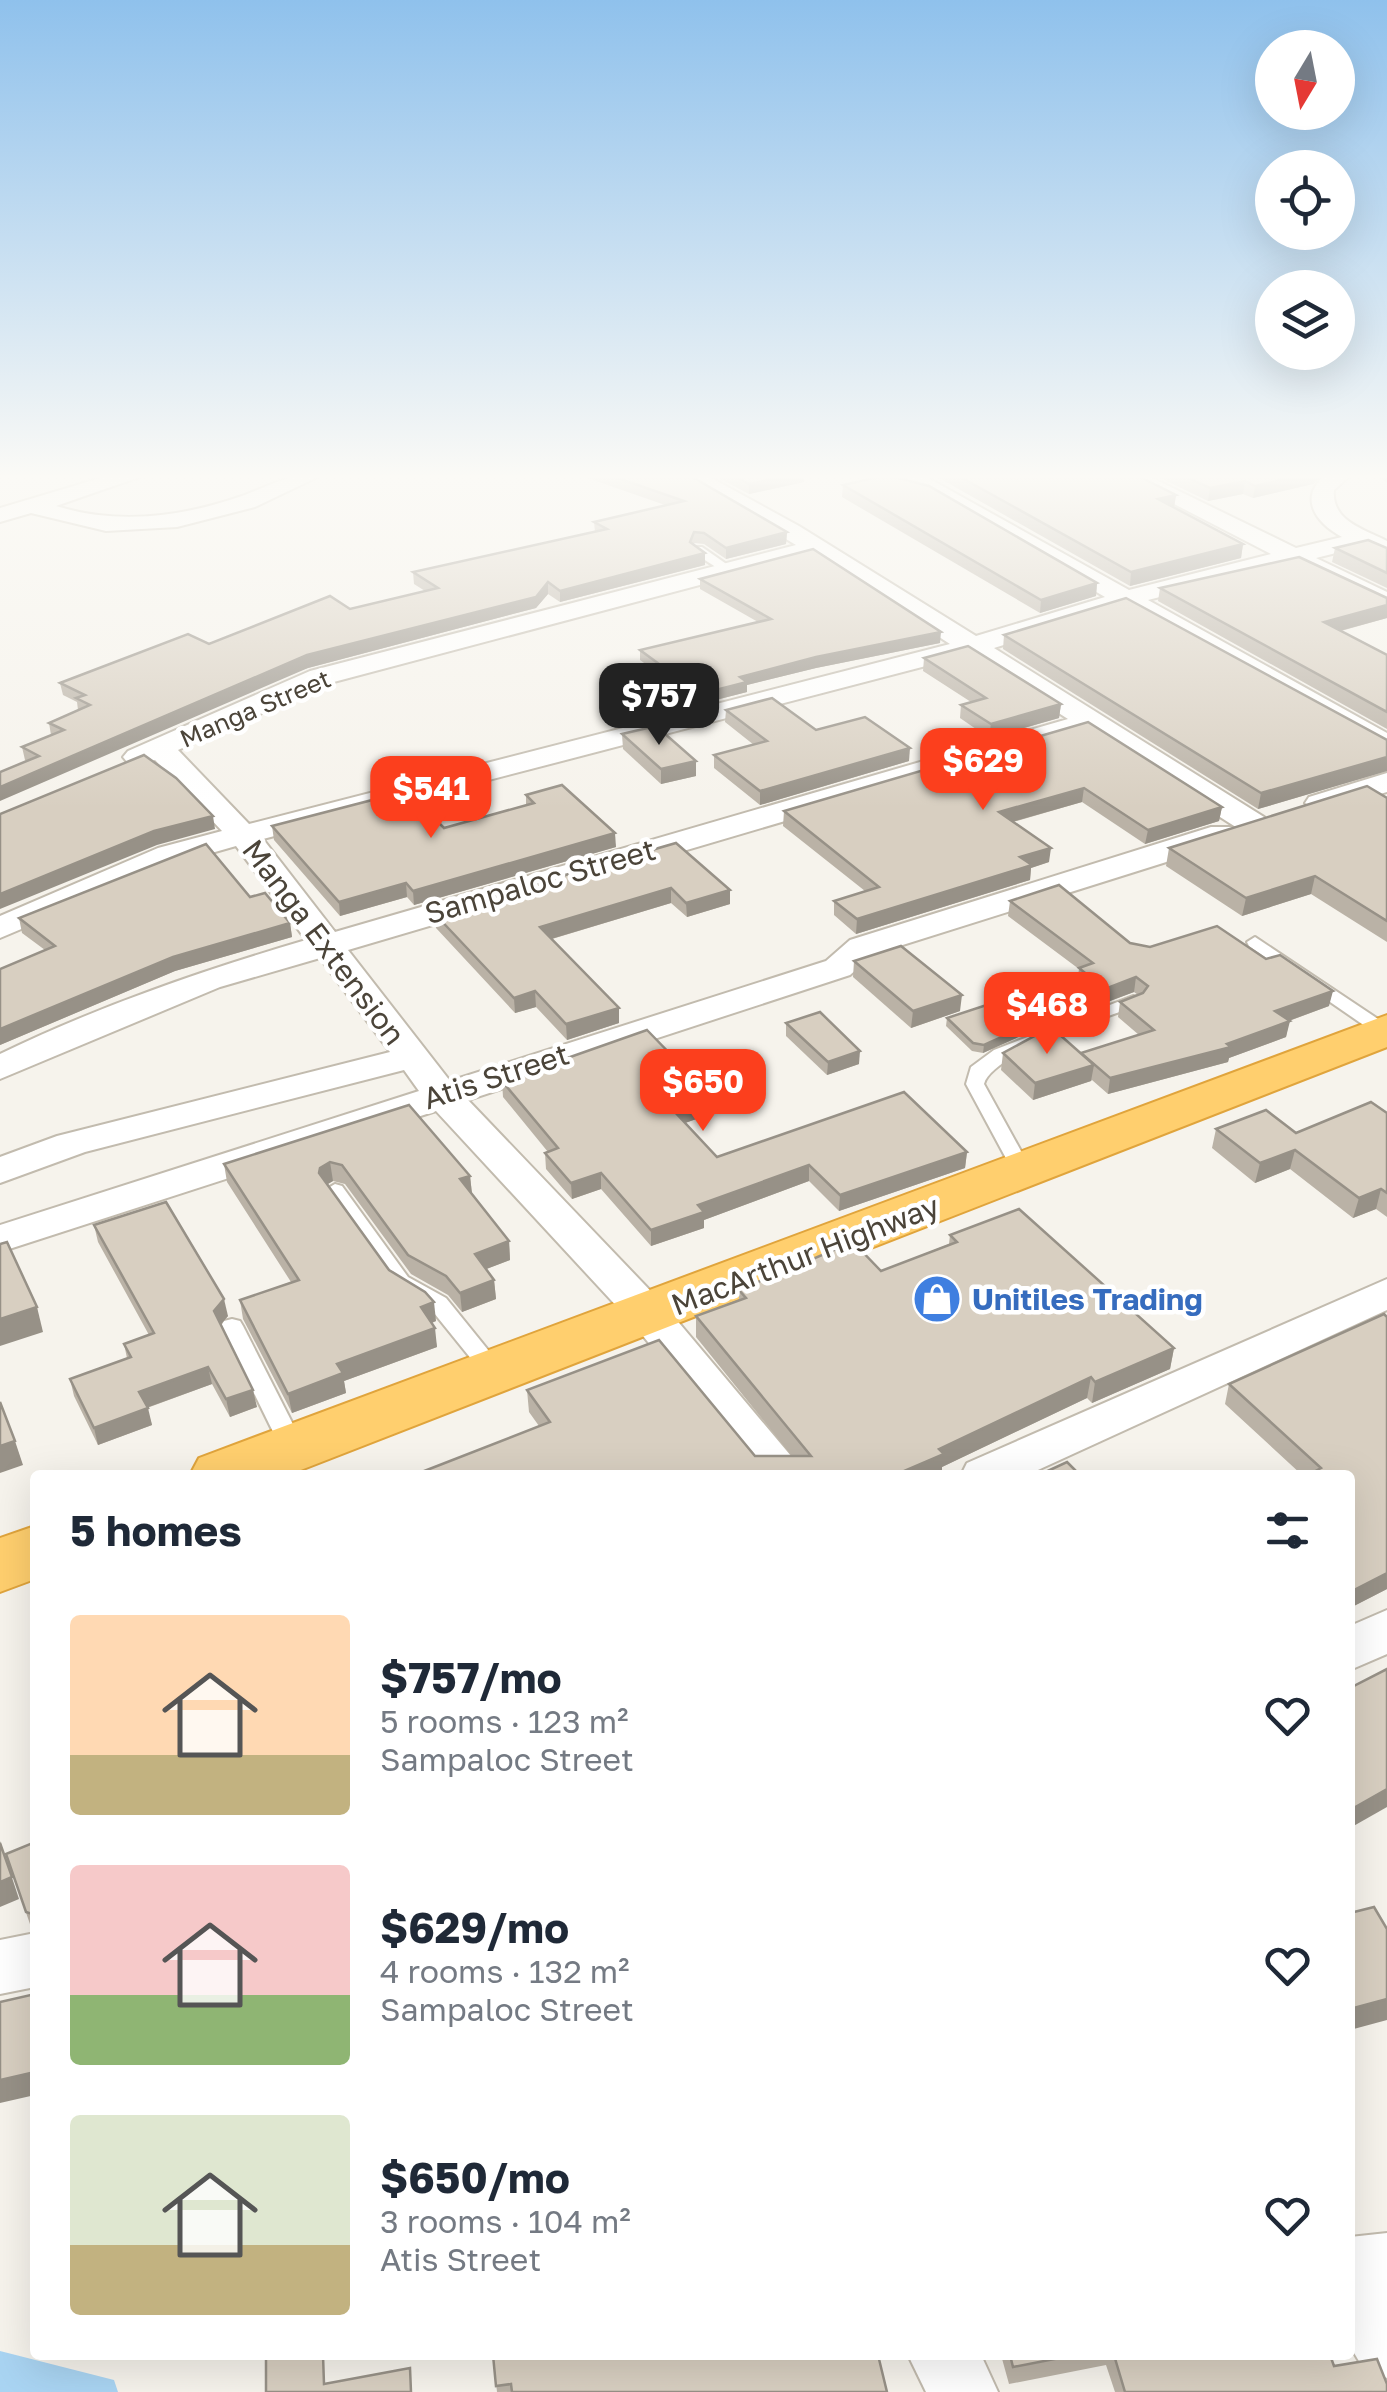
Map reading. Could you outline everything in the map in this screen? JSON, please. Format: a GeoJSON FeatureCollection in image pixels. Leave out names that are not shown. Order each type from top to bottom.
{"type":"FeatureCollection","features":[{"type":"Feature","properties":{"kind":"highway","name":"MacArthur Highway"},"geometry":{"type":"LineString","coordinates":[[250,1470],[299,1461],[493,1371],[649,1315],[1385,1030]]}},
{"type":"Feature","properties":{"kind":"highway"},"geometry":{"type":"LineString","coordinates":[[0,1566],[30,1553]]}},
{"type":"Feature","properties":{"kind":"street","name":"Manga Street"},"geometry":{"type":"LineString","coordinates":[[106,771],[320,678],[671,586]]}},
{"type":"Feature","properties":{"kind":"street"},"geometry":{"type":"LineString","coordinates":[[875,586],[1252,824]]}},
{"type":"Feature","properties":{"kind":"street"},"geometry":{"type":"LineString","coordinates":[[1110,586],[1387,744]]}},
{"type":"Feature","properties":{"kind":"street"},"geometry":{"type":"LineString","coordinates":[[0,928],[169,855],[969,647],[1133,598],[1168,598],[1211,586]]}},
{"type":"Feature","properties":{"kind":"street"},"geometry":{"type":"LineString","coordinates":[[1353,586],[1387,602]]}},
{"type":"Feature","properties":{"kind":"street","name":"Sampaloc Street"},"geometry":{"type":"LineString","coordinates":[[0,1068],[73,1032],[208,980],[324,943],[1090,722]]}},
{"type":"Feature","properties":{"kind":"street","name":"Manga Extension"},"geometry":{"type":"LineString","coordinates":[[160,748],[244,836],[440,1093],[649,1315],[780,1470]]}},
{"type":"Feature","properties":{"kind":"street","name":"Atis Street"},"geometry":{"type":"LineString","coordinates":[[0,1239],[440,1093],[838,968],[862,947],[1064,891],[1252,824],[1387,782]]}},
{"type":"Feature","properties":{"kind":"street"},"geometry":{"type":"LineString","coordinates":[[0,1171],[71,1144],[412,1057]]}},
{"type":"Feature","properties":{"kind":"street"},"geometry":{"type":"LineString","coordinates":[[995,1470],[1387,1293]]}},
{"type":"Feature","properties":{"kind":"street"},"geometry":{"type":"LineString","coordinates":[[1355,1647],[1387,1630]]}},
{"type":"Feature","properties":{"kind":"street"},"geometry":{"type":"LineString","coordinates":[[0,1967],[30,1961]]}},
{"type":"Feature","properties":{"kind":"street"},"geometry":{"type":"LineString","coordinates":[[1355,2269],[1387,2266]]}},
{"type":"Feature","properties":{"kind":"street"},"geometry":{"type":"LineString","coordinates":[[1355,2292],[1387,2344]]}},
{"type":"Feature","properties":{"kind":"street"},"geometry":{"type":"LineString","coordinates":[[945,2360],[964,2392]]}},
{"type":"Feature","properties":{"kind":"lane"},"geometry":{"type":"LineString","coordinates":[[1255,942],[1385,1030]]}},
{"type":"Feature","properties":{"kind":"lane"},"geometry":{"type":"LineString","coordinates":[[1022,1171],[975,1084],[978,1071],[1000,1054],[1133,1001]]}},
{"type":"Feature","properties":{"kind":"lane"},"geometry":{"type":"LineString","coordinates":[[334,1190],[401,1282],[438,1303],[493,1371]]}},
{"type":"Feature","properties":{"kind":"lane"},"geometry":{"type":"LineString","coordinates":[[232,1326],[299,1461]]}},
{"type":"Feature","properties":{"kind":"water"},"geometry":{"type":"Polygon","coordinates":[[[0,2351],[114,2380],[118,2392],[0,2392],[0,2351]]]}},
{"type":"Feature","properties":{"kind":"building"},"geometry":{"type":"Polygon","coordinates":[[[434,586],[545,586],[536,597],[307,655],[0,787],[0,772],[39,756],[22,747],[64,730],[49,723],[90,705],[76,698],[85,695],[60,683],[188,634],[209,644],[330,596],[350,609],[438,588],[434,586]]]}},
{"type":"Feature","properties":{"kind":"building"},"geometry":{"type":"Polygon","coordinates":[[[553,586],[581,586],[560,591],[553,586]]]}},
{"type":"Feature","properties":{"kind":"building"},"geometry":{"type":"Polygon","coordinates":[[[712,586],[869,586],[941,632],[816,657],[740,677],[747,682],[700,694],[640,650],[771,619],[712,586]]]}},
{"type":"Feature","properties":{"kind":"building"},"geometry":{"type":"Polygon","coordinates":[[[1016,586],[1088,586],[1041,600],[1016,586]]]}},
{"type":"Feature","properties":{"kind":"building"},"geometry":{"type":"Polygon","coordinates":[[[1360,586],[1387,598],[1387,605],[1324,622],[1387,655],[1387,712],[1160,588],[1360,586]]]}},
{"type":"Feature","properties":{"kind":"building"},"geometry":{"type":"Polygon","coordinates":[[[1126,598],[1387,740],[1387,757],[1261,793],[1004,635],[1126,598]]]}},
{"type":"Feature","properties":{"kind":"building"},"geometry":{"type":"Polygon","coordinates":[[[968,646],[1061,704],[991,724],[961,705],[986,698],[924,658],[968,646]]]}},
{"type":"Feature","properties":{"kind":"building"},"geometry":{"type":"Polygon","coordinates":[[[772,698],[816,730],[865,717],[910,748],[760,791],[714,755],[767,741],[726,710],[772,698]]]}},
{"type":"Feature","properties":{"kind":"building"},"geometry":{"type":"Polygon","coordinates":[[[1088,722],[1222,807],[1148,830],[1084,788],[999,812],[1051,848],[1020,857],[1032,865],[857,919],[834,901],[879,887],[784,811],[1088,722]]]}},
{"type":"Feature","properties":{"kind":"building"},"geometry":{"type":"Polygon","coordinates":[[[656,726],[696,761],[661,769],[622,734],[656,726]]]}},
{"type":"Feature","properties":{"kind":"building"},"geometry":{"type":"Polygon","coordinates":[[[144,755],[176,778],[213,816],[154,831],[0,894],[0,814],[144,755]]]}},
{"type":"Feature","properties":{"kind":"building"},"geometry":{"type":"Polygon","coordinates":[[[562,785],[615,833],[413,891],[406,883],[339,902],[272,826],[407,791],[444,828],[534,803],[526,795],[562,785]]]}},
{"type":"Feature","properties":{"kind":"building"},"geometry":{"type":"Polygon","coordinates":[[[1367,786],[1387,798],[1387,921],[1315,876],[1246,898],[1169,848],[1367,786]]]}},
{"type":"Feature","properties":{"kind":"building"},"geometry":{"type":"Polygon","coordinates":[[[676,843],[730,890],[686,903],[671,888],[540,927],[619,1008],[566,1024],[535,991],[514,998],[434,913],[676,843]]]}},
{"type":"Feature","properties":{"kind":"building"},"geometry":{"type":"Polygon","coordinates":[[[206,844],[250,897],[265,893],[290,923],[173,957],[0,1029],[0,969],[55,946],[19,918],[206,844]]]}},
{"type":"Feature","properties":{"kind":"building"},"geometry":{"type":"Polygon","coordinates":[[[1059,885],[1130,943],[1150,947],[1217,926],[1266,959],[1280,955],[1333,991],[1275,1011],[1290,1021],[1227,1044],[1231,1047],[1110,1078],[1081,1053],[1154,1030],[1120,1002],[1143,993],[1148,986],[1136,977],[1105,989],[1079,968],[1093,963],[1010,901],[1059,885]]]}},
{"type":"Feature","properties":{"kind":"building"},"geometry":{"type":"Polygon","coordinates":[[[901,946],[962,995],[913,1011],[854,961],[901,946]]]}},
{"type":"Feature","properties":{"kind":"building"},"geometry":{"type":"Polygon","coordinates":[[[1008,998],[1035,1022],[984,1045],[973,1043],[947,1018],[1008,998]]]}},
{"type":"Feature","properties":{"kind":"building"},"geometry":{"type":"Polygon","coordinates":[[[820,1012],[860,1051],[828,1062],[786,1023],[820,1012]]]}},
{"type":"Feature","properties":{"kind":"building"},"geometry":{"type":"Polygon","coordinates":[[[1051,1027],[1094,1065],[1035,1083],[1003,1053],[1051,1027]]]}},
{"type":"Feature","properties":{"kind":"building"},"geometry":{"type":"Polygon","coordinates":[[[647,1030],[713,1098],[674,1111],[717,1157],[904,1092],[967,1152],[840,1195],[809,1165],[698,1205],[704,1212],[651,1230],[601,1173],[571,1183],[545,1153],[558,1148],[502,1081],[647,1030]]]}},
{"type":"Feature","properties":{"kind":"building"},"geometry":{"type":"Polygon","coordinates":[[[1371,1102],[1387,1113],[1387,1193],[1381,1189],[1359,1198],[1295,1150],[1260,1163],[1216,1129],[1266,1110],[1296,1133],[1371,1102]]]}},
{"type":"Feature","properties":{"kind":"building"},"geometry":{"type":"Polygon","coordinates":[[[409,1105],[470,1176],[460,1179],[509,1241],[475,1254],[494,1280],[460,1293],[446,1276],[408,1255],[342,1165],[330,1162],[319,1173],[389,1270],[434,1302],[421,1307],[435,1328],[337,1364],[343,1373],[288,1394],[240,1300],[299,1280],[224,1164],[409,1105]]]}},
{"type":"Feature","properties":{"kind":"building"},"geometry":{"type":"Polygon","coordinates":[[[166,1202],[224,1299],[214,1311],[253,1390],[226,1399],[208,1367],[139,1392],[148,1408],[94,1428],[70,1379],[131,1357],[124,1344],[154,1333],[94,1225],[166,1202]]]}},
{"type":"Feature","properties":{"kind":"building"},"geometry":{"type":"Polygon","coordinates":[[[1019,1209],[1174,1348],[1095,1382],[1091,1377],[939,1449],[944,1454],[907,1470],[427,1470],[550,1422],[527,1390],[659,1340],[755,1456],[811,1456],[696,1316],[746,1298],[739,1290],[853,1242],[881,1271],[957,1242],[950,1235],[1019,1209]]]}},
{"type":"Feature","properties":{"kind":"building"},"geometry":{"type":"Polygon","coordinates":[[[7,1242],[37,1307],[0,1319],[0,1244],[7,1242]]]}},
{"type":"Feature","properties":{"kind":"building"},"geometry":{"type":"Polygon","coordinates":[[[1384,1314],[1387,1317],[1387,1573],[1355,1589],[1355,1470],[1317,1470],[1321,1468],[1229,1384],[1384,1314]]]}},
{"type":"Feature","properties":{"kind":"building"},"geometry":{"type":"Polygon","coordinates":[[[0,1402],[15,1441],[0,1446],[0,1402]]]}},
{"type":"Feature","properties":{"kind":"building"},"geometry":{"type":"Polygon","coordinates":[[[1067,1462],[1075,1470],[1050,1470],[1067,1462]]]}},
{"type":"Feature","properties":{"kind":"building"},"geometry":{"type":"Polygon","coordinates":[[[1387,1669],[1387,1789],[1355,1807],[1355,1685],[1387,1669]]]}},
{"type":"Feature","properties":{"kind":"building"},"geometry":{"type":"Polygon","coordinates":[[[0,1843],[12,1877],[0,1882],[0,1843]]]}},
{"type":"Feature","properties":{"kind":"building"},"geometry":{"type":"Polygon","coordinates":[[[30,1844],[30,1913],[26,1912],[6,1854],[30,1844]]]}},
{"type":"Feature","properties":{"kind":"building"},"geometry":{"type":"Polygon","coordinates":[[[1374,1907],[1387,1929],[1387,1999],[1355,2008],[1355,1912],[1374,1907]]]}},
{"type":"Feature","properties":{"kind":"building"},"geometry":{"type":"Polygon","coordinates":[[[30,1995],[30,2073],[0,2080],[0,2002],[30,1995]]]}},
{"type":"Feature","properties":{"kind":"building"},"geometry":{"type":"Polygon","coordinates":[[[1377,2359],[1387,2384],[1387,2392],[1125,2392],[1115,2360],[1332,2360],[1334,2366],[1377,2359]]]}},
{"type":"Feature","properties":{"kind":"building"},"geometry":{"type":"Polygon","coordinates":[[[266,2360],[323,2360],[324,2384],[410,2368],[411,2392],[266,2392],[266,2360]]]}},
{"type":"Feature","properties":{"kind":"building"},"geometry":{"type":"Polygon","coordinates":[[[493,2360],[879,2360],[887,2392],[512,2392],[511,2384],[496,2386],[493,2360]]]}},
{"type":"Feature","properties":{"kind":"building"},"geometry":{"type":"Polygon","coordinates":[[[1011,2360],[1049,2360],[1013,2367],[1011,2360]]]}},
{"type":"Feature","properties":{"kind":"place","name":"Unitiles Trading"},"geometry":{"type":"Point","coordinates":[937,1299]}}]}
